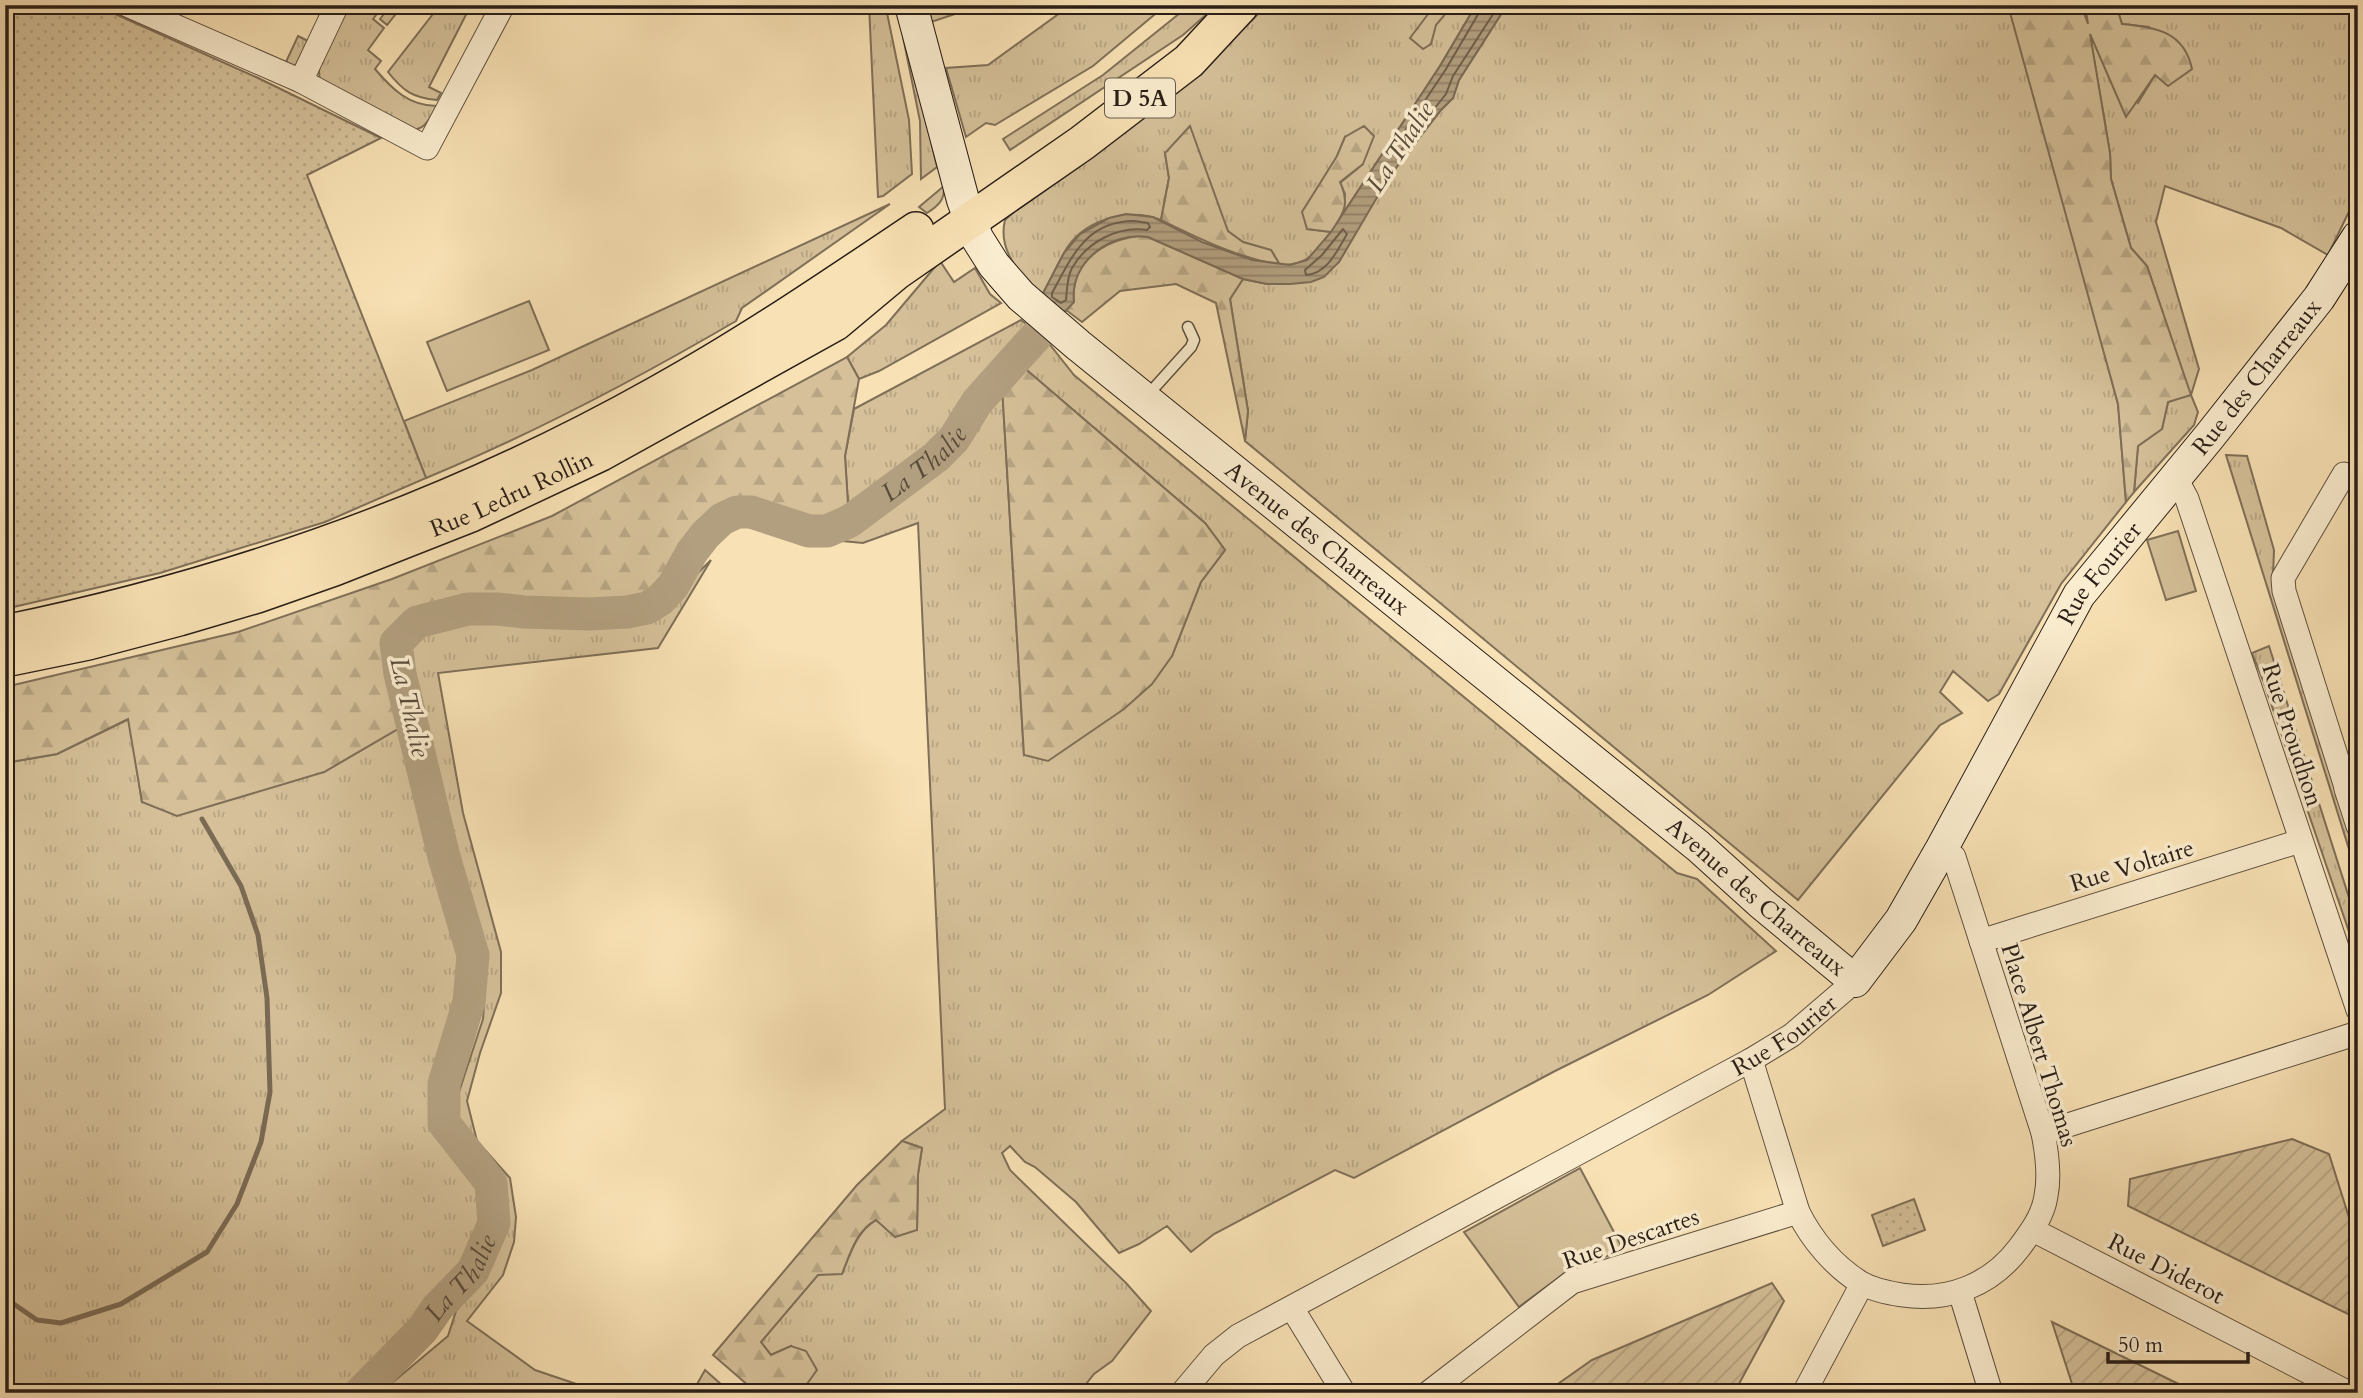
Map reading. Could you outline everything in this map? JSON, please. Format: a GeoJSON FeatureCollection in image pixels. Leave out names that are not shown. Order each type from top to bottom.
{"type":"FeatureCollection","features":[{"type":"Feature","properties":{"kind":"main road","name":"Avenue des Charreaux"},"geometry":{"type":"LineString","coordinates":[[911,5],[966,211],[993,265],[1028,303],[1698,846],[1761,903],[1855,981]]}},
{"type":"Feature","properties":{"kind":"main road","name":"D 5A"},"geometry":{"type":"LineString","coordinates":[[966,211],[1107,94],[1236,10]]}},
{"type":"Feature","properties":{"kind":"main road","name":"Rue Ledru Rollin"},"geometry":{"type":"LineString","coordinates":[[5,633],[79,618],[246,572],[470,487],[658,394],[966,211]]}},
{"type":"Feature","properties":{"kind":"main road","name":"Rue Ledru Rollin"},"geometry":{"type":"LineString","coordinates":[[5,659],[88,642],[257,595],[471,514],[601,453],[835,323],[966,211]]}},
{"type":"Feature","properties":{"kind":"main road","name":"Rue des Charreaux"},"geometry":{"type":"LineString","coordinates":[[2174,479],[2319,298],[2355,247]]}},
{"type":"Feature","properties":{"kind":"main road","name":"Rue Fourier"},"geometry":{"type":"LineString","coordinates":[[1855,981],[1901,920],[2079,595],[2174,479]]}},
{"type":"Feature","properties":{"kind":"street"},"geometry":{"type":"LineString","coordinates":[[301,81],[337,5]]}},
{"type":"Feature","properties":{"kind":"street"},"geometry":{"type":"LineString","coordinates":[[134,7],[301,81],[427,148],[503,5]]}},
{"type":"Feature","properties":{"kind":"street"},"geometry":{"type":"LineString","coordinates":[[2344,474],[2283,578],[2284,591],[2352,795],[2358,826]]}},
{"type":"Feature","properties":{"kind":"street","name":"Rue Proudhon"},"geometry":{"type":"LineString","coordinates":[[2174,479],[2186,499],[2358,1010]]}},
{"type":"Feature","properties":{"kind":"street","name":"Rue Voltaire"},"geometry":{"type":"LineString","coordinates":[[1980,941],[2300,841]]}},
{"type":"Feature","properties":{"kind":"street","name":"Place Albert Thomas"},"geometry":{"type":"LineString","coordinates":[[1751,1060],[1798,1212],[1823,1251],[1862,1284],[1889,1293],[1920,1298],[1960,1292],[1983,1282],[2008,1262],[2033,1230],[2046,1196],[2047,1153],[2043,1133],[1954,857],[1941,850]]}},
{"type":"Feature","properties":{"kind":"street","name":"Rue Fourier"},"geometry":{"type":"LineString","coordinates":[[1182,1393],[1227,1344],[1751,1060],[1792,1035],[1855,981]]}},
{"type":"Feature","properties":{"kind":"street"},"geometry":{"type":"LineString","coordinates":[[2043,1133],[2358,1033]]}},
{"type":"Feature","properties":{"kind":"street","name":"Rue Descartes"},"geometry":{"type":"LineString","coordinates":[[1428,1393],[1573,1282],[1798,1212]]}},
{"type":"Feature","properties":{"kind":"street","name":"Rue Diderot"},"geometry":{"type":"LineString","coordinates":[[2033,1230],[2349,1393]]}},
{"type":"Feature","properties":{"kind":"street"},"geometry":{"type":"LineString","coordinates":[[1804,1393],[1862,1284]]}},
{"type":"Feature","properties":{"kind":"street"},"geometry":{"type":"LineString","coordinates":[[1960,1292],[1991,1393]]}},
{"type":"Feature","properties":{"kind":"street"},"geometry":{"type":"LineString","coordinates":[[1292,1308],[1344,1393]]}},
{"type":"Feature","properties":{"kind":"lane"},"geometry":{"type":"LineString","coordinates":[[1144,399],[1191,347],[1194,340],[1188,327]]}},
{"type":"Feature","properties":{"kind":"green space"},"geometry":{"type":"Polygon","coordinates":[[[5,5],[95,5],[256,77],[381,138],[307,175],[426,478],[325,522],[160,573],[5,609],[5,5]]]}},
{"type":"Feature","properties":{"kind":"green space"},"geometry":{"type":"Polygon","coordinates":[[[345,5],[384,5],[373,19],[384,28],[368,50],[381,61],[375,69],[402,95],[418,103],[437,106],[420,128],[410,130],[321,82],[319,74],[322,54],[345,5]]]}},
{"type":"Feature","properties":{"kind":"green space"},"geometry":{"type":"Polygon","coordinates":[[[391,5],[403,5],[387,25],[380,19],[391,5]]]}},
{"type":"Feature","properties":{"kind":"green space"},"geometry":{"type":"Polygon","coordinates":[[[440,5],[471,5],[429,87],[441,93],[437,100],[409,92],[388,72],[440,5]]]}},
{"type":"Feature","properties":{"kind":"green space"},"geometry":{"type":"Polygon","coordinates":[[[869,5],[885,5],[886,8],[909,120],[912,174],[878,197],[869,5]]]}},
{"type":"Feature","properties":{"kind":"green space"},"geometry":{"type":"Polygon","coordinates":[[[926,5],[982,5],[931,22],[926,5]]]}},
{"type":"Feature","properties":{"kind":"green space"},"geometry":{"type":"Polygon","coordinates":[[[1071,5],[1166,5],[1093,66],[995,125],[986,123],[966,137],[946,68],[988,65],[1071,5]]]}},
{"type":"Feature","properties":{"kind":"green space"},"geometry":{"type":"Polygon","coordinates":[[[1190,5],[1217,5],[1183,35],[1010,150],[1003,139],[1103,75],[1190,5]]]}},
{"type":"Feature","properties":{"kind":"green space"},"geometry":{"type":"Polygon","coordinates":[[[1267,5],[1476,5],[1440,66],[1344,212],[1345,194],[1340,183],[1363,164],[1345,137],[1307,229],[1331,232],[1310,257],[1298,263],[1280,265],[1271,250],[1243,242],[1228,232],[1216,203],[1165,153],[1169,178],[1161,220],[1148,216],[1120,216],[1106,219],[1082,232],[1064,253],[1041,297],[1008,253],[1003,232],[1005,220],[1070,166],[1205,63],[1267,5]]]}},
{"type":"Feature","properties":{"kind":"green space"},"geometry":{"type":"Polygon","coordinates":[[[1435,5],[1453,5],[1436,25],[1431,44],[1423,49],[1410,38],[1435,5]]]}},
{"type":"Feature","properties":{"kind":"green space"},"geometry":{"type":"Polygon","coordinates":[[[1507,5],[2008,5],[2118,404],[2126,502],[2061,584],[1999,694],[1988,701],[1953,671],[1940,692],[1962,713],[1940,725],[1798,900],[1245,441],[1248,411],[1230,299],[1243,279],[1267,284],[1339,262],[1384,183],[1453,98],[1459,80],[1507,5]]]}},
{"type":"Feature","properties":{"kind":"green space"},"geometry":{"type":"Polygon","coordinates":[[[2008,5],[2081,5],[2088,24],[2085,5],[2116,5],[2122,24],[2157,30],[2175,39],[2188,56],[2192,69],[2168,86],[2155,75],[2126,117],[2090,34],[2110,153],[2111,179],[2131,248],[2147,266],[2191,395],[2168,402],[2162,429],[2138,446],[2134,492],[2126,502],[2118,404],[2008,5]]]}},
{"type":"Feature","properties":{"kind":"green space"},"geometry":{"type":"Polygon","coordinates":[[[2081,5],[2085,5],[2089,30],[2081,5]]]}},
{"type":"Feature","properties":{"kind":"green space"},"geometry":{"type":"Polygon","coordinates":[[[2116,5],[2358,5],[2358,193],[2328,255],[2281,228],[2165,186],[2156,222],[2199,369],[2191,395],[2198,412],[2194,425],[2134,492],[2138,446],[2162,429],[2168,402],[2190,394],[2147,266],[2131,248],[2111,179],[2110,153],[2089,30],[2138,103],[2155,75],[2149,27],[2122,24],[2116,5]]]}},
{"type":"Feature","properties":{"kind":"green space"},"geometry":{"type":"Polygon","coordinates":[[[298,36],[308,41],[294,69],[285,64],[298,36]]]}},
{"type":"Feature","properties":{"kind":"green space"},"geometry":{"type":"Polygon","coordinates":[[[907,36],[937,167],[921,179],[920,121],[903,37],[907,36]]]}},
{"type":"Feature","properties":{"kind":"green space"},"geometry":{"type":"Polygon","coordinates":[[[1190,126],[1228,231],[1243,242],[1271,250],[1280,265],[1233,252],[1161,220],[1169,178],[1165,153],[1190,126]]]}},
{"type":"Feature","properties":{"kind":"green space"},"geometry":{"type":"Polygon","coordinates":[[[1364,126],[1374,136],[1363,164],[1340,182],[1345,202],[1339,219],[1331,232],[1307,229],[1302,212],[1337,156],[1345,137],[1364,126]]]}},
{"type":"Feature","properties":{"kind":"green space"},"geometry":{"type":"Polygon","coordinates":[[[944,186],[942,199],[934,208],[927,213],[919,207],[944,186]]]}},
{"type":"Feature","properties":{"kind":"green space"},"geometry":{"type":"Polygon","coordinates":[[[890,204],[742,308],[736,321],[583,405],[426,478],[404,421],[532,370],[890,204]]]}},
{"type":"Feature","properties":{"kind":"green space"},"geometry":{"type":"Polygon","coordinates":[[[1139,236],[1148,237],[1243,279],[1230,299],[1248,411],[1245,441],[1216,303],[1176,284],[1120,291],[1082,322],[1066,310],[1074,302],[1078,275],[1092,256],[1114,242],[1139,236]]]}},
{"type":"Feature","properties":{"kind":"green space"},"geometry":{"type":"Polygon","coordinates":[[[940,261],[954,282],[975,268],[990,294],[1001,303],[879,371],[859,379],[847,357],[886,325],[940,261]]]}},
{"type":"Feature","properties":{"kind":"green space"},"geometry":{"type":"Polygon","coordinates":[[[529,301],[549,350],[447,391],[427,342],[529,301]]]}},
{"type":"Feature","properties":{"kind":"green space"},"geometry":{"type":"Polygon","coordinates":[[[1021,320],[1030,327],[978,385],[947,433],[921,456],[848,504],[845,456],[854,409],[1021,320]]]}},
{"type":"Feature","properties":{"kind":"green space"},"geometry":{"type":"Polygon","coordinates":[[[1047,341],[1074,375],[1677,873],[1697,879],[1776,951],[1708,995],[1555,1071],[1354,1178],[1335,1170],[1214,1234],[1191,1252],[1167,1226],[1119,1253],[1076,1202],[1035,1167],[1025,1162],[1010,1146],[1002,1153],[1010,1170],[1126,1283],[1151,1311],[1112,1361],[1094,1374],[1079,1393],[803,1393],[791,1346],[771,1355],[761,1342],[818,1274],[842,1274],[855,1244],[869,1225],[876,1220],[917,1230],[918,1174],[922,1148],[902,1141],[945,1109],[918,523],[863,543],[842,541],[947,466],[962,447],[977,416],[1002,386],[1024,755],[1172,656],[1201,582],[1225,550],[1205,523],[1022,366],[1047,341]]]}},
{"type":"Feature","properties":{"kind":"green space"},"geometry":{"type":"Polygon","coordinates":[[[847,357],[859,379],[845,456],[848,504],[818,522],[748,503],[727,506],[706,524],[687,546],[668,580],[655,594],[637,603],[600,604],[477,598],[420,610],[388,636],[388,655],[403,726],[324,772],[177,816],[142,802],[128,719],[57,754],[5,763],[5,687],[238,632],[392,579],[552,516],[847,357]]]}},
{"type":"Feature","properties":{"kind":"green space"},"geometry":{"type":"Polygon","coordinates":[[[1022,366],[1205,523],[1225,550],[1201,582],[1172,656],[1152,684],[1124,709],[1048,761],[1024,755],[1002,386],[1022,366]]]}},
{"type":"Feature","properties":{"kind":"green space"},"geometry":{"type":"Polygon","coordinates":[[[2226,455],[2247,456],[2274,550],[2273,576],[2358,844],[2358,878],[2226,455]]]}},
{"type":"Feature","properties":{"kind":"green space"},"geometry":{"type":"Polygon","coordinates":[[[2178,531],[2196,591],[2166,600],[2147,540],[2178,531]]]}},
{"type":"Feature","properties":{"kind":"green space"},"geometry":{"type":"Polygon","coordinates":[[[711,560],[658,648],[438,673],[463,813],[501,952],[501,993],[467,1101],[477,1141],[510,1178],[516,1217],[514,1242],[503,1275],[467,1321],[535,1370],[603,1393],[380,1393],[448,1336],[456,1311],[492,1266],[505,1227],[498,1180],[462,1129],[457,1112],[459,1092],[483,1019],[485,988],[482,953],[456,868],[404,649],[420,635],[455,625],[489,620],[628,623],[654,616],[711,560]]]}},
{"type":"Feature","properties":{"kind":"green space"},"geometry":{"type":"Polygon","coordinates":[[[2269,646],[2358,926],[2358,958],[2252,653],[2269,646]]]}},
{"type":"Feature","properties":{"kind":"green space"},"geometry":{"type":"Polygon","coordinates":[[[129,719],[142,802],[324,772],[403,726],[433,856],[462,952],[463,997],[436,1072],[433,1122],[449,1147],[480,1183],[481,1219],[465,1264],[347,1393],[5,1393],[5,763],[57,754],[129,719]]]}},
{"type":"Feature","properties":{"kind":"green space"},"geometry":{"type":"Polygon","coordinates":[[[2292,1139],[2329,1154],[2358,1246],[2358,1319],[2128,1206],[2130,1179],[2292,1139]]]}},
{"type":"Feature","properties":{"kind":"green space"},"geometry":{"type":"Polygon","coordinates":[[[902,1141],[922,1148],[918,1174],[917,1230],[895,1237],[876,1220],[863,1230],[842,1274],[818,1275],[761,1342],[771,1355],[791,1346],[806,1351],[817,1370],[803,1393],[757,1393],[713,1355],[857,1185],[902,1141]]]}},
{"type":"Feature","properties":{"kind":"green space"},"geometry":{"type":"Polygon","coordinates":[[[1580,1168],[1624,1251],[1573,1267],[1519,1307],[1464,1232],[1580,1168]]]}},
{"type":"Feature","properties":{"kind":"green space"},"geometry":{"type":"Polygon","coordinates":[[[1914,1199],[1925,1230],[1883,1246],[1872,1215],[1914,1199]]]}},
{"type":"Feature","properties":{"kind":"green space"},"geometry":{"type":"Polygon","coordinates":[[[1772,1283],[1784,1301],[1734,1393],[1545,1393],[1592,1360],[1772,1283]]]}},
{"type":"Feature","properties":{"kind":"green space"},"geometry":{"type":"Polygon","coordinates":[[[2052,1322],[2197,1393],[2075,1393],[2052,1322]]]}},
{"type":"Feature","properties":{"kind":"green space"},"geometry":{"type":"Polygon","coordinates":[[[705,1370],[731,1393],[692,1393],[705,1370]]]}},
{"type":"Feature","properties":{"kind":"water"},"geometry":{"type":"Polygon","coordinates":[[[1476,5],[1507,5],[1459,80],[1453,98],[1389,177],[1339,262],[1324,277],[1311,282],[1290,284],[1267,284],[1243,279],[1148,237],[1134,236],[1107,244],[1085,262],[1074,287],[1074,302],[1063,314],[1041,297],[1064,253],[1080,234],[1109,218],[1126,214],[1153,217],[1202,242],[1252,260],[1290,265],[1307,260],[1331,232],[1440,66],[1476,5]]]}},
{"type":"Feature","properties":{"kind":"waterway","name":"La Thalie"},"geometry":{"type":"LineString","coordinates":[[360,1393],[422,1330],[438,1307],[473,1271],[494,1223],[491,1183],[444,1123],[444,1084],[469,1002],[473,955],[444,857],[400,674],[396,643],[417,622],[468,609],[589,614],[647,608],[660,600],[673,586],[705,535],[722,519],[737,512],[751,512],[809,531],[827,531],[850,521],[936,457],[954,439],[977,402],[1038,334]]}},
{"type":"Feature","properties":{"kind":"waterway"},"geometry":{"type":"LineString","coordinates":[[5,1298],[37,1320],[61,1323],[121,1304],[207,1252],[237,1204],[261,1142],[270,1092],[267,998],[258,935],[241,886],[202,819]]}}]}
